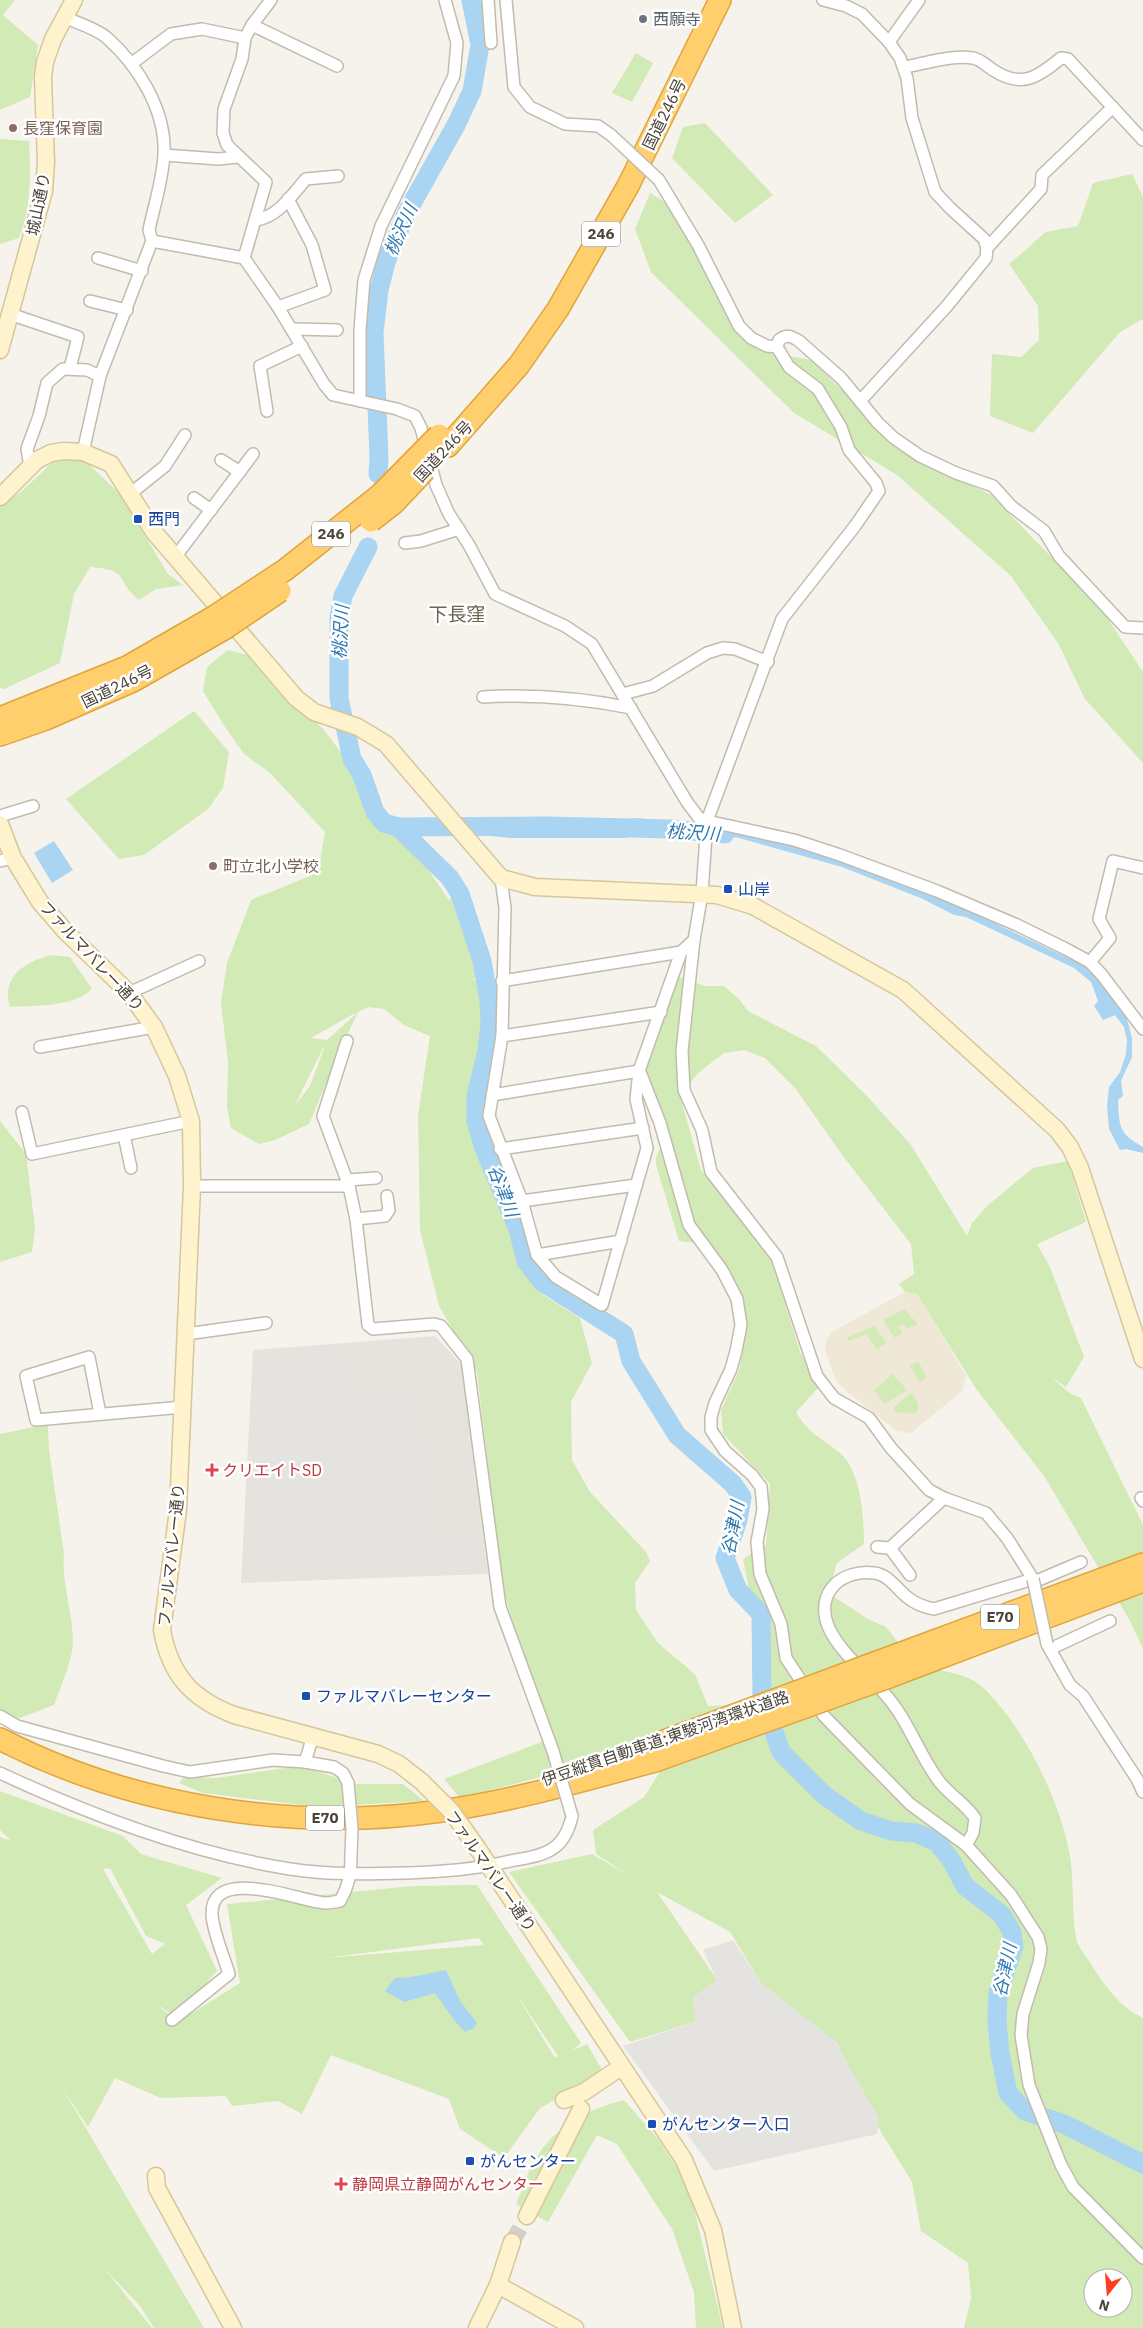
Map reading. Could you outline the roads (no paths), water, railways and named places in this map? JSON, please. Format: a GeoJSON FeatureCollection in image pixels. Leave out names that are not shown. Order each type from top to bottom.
{"type":"FeatureCollection","features":[{"type":"Feature","properties":{"kind":"highway","name":"国道246号"},"geometry":{"type":"LineString","coordinates":[[444,441],[509,357],[547,302],[614,184],[703,0]]}},
{"type":"Feature","properties":{"kind":"highway","name":"国道246号"},"geometry":{"type":"LineString","coordinates":[[0,735],[46,719],[133,680],[218,624],[380,495],[444,441],[519,365],[558,309],[628,186],[720,0]]}},
{"type":"Feature","properties":{"kind":"highway","name":"国道246号"},"geometry":{"type":"LineString","coordinates":[[0,718],[127,667],[218,624]]}},
{"type":"Feature","properties":{"kind":"highway","name":"伊豆縦貫自動車道;東駿河湾環状道路"},"geometry":{"type":"LineString","coordinates":[[0,1739],[58,1764],[119,1786],[185,1802],[243,1812],[320,1818],[442,1811],[548,1788],[652,1754],[1132,1579],[1143,1564]]}},
{"type":"Feature","properties":{"kind":"highway","name":"伊豆縦貫自動車道;東駿河湾環状道路"},"geometry":{"type":"LineString","coordinates":[[0,1732],[60,1758],[114,1777],[187,1797],[244,1806],[320,1812],[382,1812],[439,1805],[652,1754]]}},
{"type":"Feature","properties":{"kind":"street","name":"城山通り"},"geometry":{"type":"LineString","coordinates":[[0,350],[44,191],[46,162],[43,77],[45,62],[53,39],[74,0]]}},
{"type":"Feature","properties":{"kind":"street"},"geometry":{"type":"LineString","coordinates":[[244,258],[266,182],[227,145],[224,109],[242,58],[245,38],[271,0]]}},
{"type":"Feature","properties":{"kind":"street"},"geometry":{"type":"LineString","coordinates":[[363,402],[360,330],[364,280],[381,226],[454,76],[457,43],[445,0]]}},
{"type":"Feature","properties":{"kind":"street"},"geometry":{"type":"LineString","coordinates":[[488,0],[491,43]]}},
{"type":"Feature","properties":{"kind":"street"},"geometry":{"type":"LineString","coordinates":[[506,0],[514,87],[519,97],[530,107],[565,124],[598,126],[611,135],[660,180],[698,244],[739,326],[751,338],[767,346],[777,348]]}},
{"type":"Feature","properties":{"kind":"street"},"geometry":{"type":"LineString","coordinates":[[823,0],[846,6],[862,14],[888,42],[905,67],[912,118],[935,192],[984,239],[987,248],[986,258],[952,299],[861,400]]}},
{"type":"Feature","properties":{"kind":"street"},"geometry":{"type":"LineString","coordinates":[[888,42],[919,0]]}},
{"type":"Feature","properties":{"kind":"street"},"geometry":{"type":"LineString","coordinates":[[64,17],[105,36],[131,64],[153,101],[162,126],[164,155],[148,230],[152,241],[100,376],[83,452]]}},
{"type":"Feature","properties":{"kind":"street"},"geometry":{"type":"LineString","coordinates":[[252,26],[337,66]]}},
{"type":"Feature","properties":{"kind":"street"},"geometry":{"type":"LineString","coordinates":[[131,64],[171,34],[202,29],[245,38]]}},
{"type":"Feature","properties":{"kind":"street"},"geometry":{"type":"LineString","coordinates":[[905,67],[946,58],[976,58],[999,74],[1024,81],[1040,75],[1061,58],[1068,59],[1143,140]]}},
{"type":"Feature","properties":{"kind":"street"},"geometry":{"type":"LineString","coordinates":[[987,248],[1041,189],[1042,175],[1113,107]]}},
{"type":"Feature","properties":{"kind":"street"},"geometry":{"type":"LineString","coordinates":[[164,155],[218,159],[238,157]]}},
{"type":"Feature","properties":{"kind":"street"},"geometry":{"type":"LineString","coordinates":[[256,220],[267,219],[306,180],[338,176]]}},
{"type":"Feature","properties":{"kind":"street"},"geometry":{"type":"LineString","coordinates":[[278,307],[325,290],[312,245],[288,199]]}},
{"type":"Feature","properties":{"kind":"street"},"geometry":{"type":"LineString","coordinates":[[152,241],[244,258],[293,329],[324,384],[333,395],[397,409],[415,416],[421,428],[436,485],[449,514],[495,594],[565,626],[592,644],[687,802],[700,818],[794,840],[840,855],[937,891],[1017,925],[1090,962],[1120,996],[1143,1029]]}},
{"type":"Feature","properties":{"kind":"street"},"geometry":{"type":"LineString","coordinates":[[98,258],[142,271]]}},
{"type":"Feature","properties":{"kind":"street"},"geometry":{"type":"LineString","coordinates":[[90,301],[127,310]]}},
{"type":"Feature","properties":{"kind":"street"},"geometry":{"type":"LineString","coordinates":[[10,314],[78,337],[70,368]]}},
{"type":"Feature","properties":{"kind":"street"},"geometry":{"type":"LineString","coordinates":[[293,329],[337,330]]}},
{"type":"Feature","properties":{"kind":"street"},"geometry":{"type":"LineString","coordinates":[[1143,628],[1125,627],[1060,556],[1044,531],[1011,506],[993,486],[956,473],[920,456],[894,438],[878,423],[841,378],[791,336],[784,336],[779,340],[777,348],[789,367],[818,389],[841,427],[849,450],[876,483],[878,491],[855,526],[782,619],[768,662],[707,821],[702,893],[694,940],[682,1051],[684,1090],[702,1130],[711,1172],[777,1257],[817,1376],[834,1398],[869,1418],[891,1448],[929,1490],[944,1498],[986,1513],[1007,1538],[1033,1581],[1048,1646],[1070,1686],[1083,1696],[1137,1779],[1143,1792]]}},
{"type":"Feature","properties":{"kind":"street"},"geometry":{"type":"LineString","coordinates":[[267,411],[260,366],[302,346]]}},
{"type":"Feature","properties":{"kind":"street"},"geometry":{"type":"LineString","coordinates":[[30,466],[27,450],[39,416],[47,383],[63,369],[70,368],[87,370],[100,376]]}},
{"type":"Feature","properties":{"kind":"street"},"geometry":{"type":"LineString","coordinates":[[130,494],[165,466],[185,435]]}},
{"type":"Feature","properties":{"kind":"street"},"geometry":{"type":"LineString","coordinates":[[0,497],[30,466],[51,452],[83,452],[111,464],[147,523],[296,698],[314,712],[358,728],[386,744],[450,816],[475,849],[501,878],[535,888],[702,893],[731,898],[753,906],[903,990],[1057,1130],[1070,1148],[1080,1168],[1143,1359]]}},
{"type":"Feature","properties":{"kind":"street"},"geometry":{"type":"LineString","coordinates":[[176,556],[253,454]]}},
{"type":"Feature","properties":{"kind":"street"},"geometry":{"type":"LineString","coordinates":[[221,460],[240,472]]}},
{"type":"Feature","properties":{"kind":"street"},"geometry":{"type":"LineString","coordinates":[[194,498],[211,510]]}},
{"type":"Feature","properties":{"kind":"street"},"geometry":{"type":"LineString","coordinates":[[405,543],[421,541],[459,529]]}},
{"type":"Feature","properties":{"kind":"street"},"geometry":{"type":"LineString","coordinates":[[623,694],[653,686],[707,653],[723,648],[735,649],[768,662]]}},
{"type":"Feature","properties":{"kind":"street"},"geometry":{"type":"LineString","coordinates":[[483,697],[548,696],[587,699],[631,708]]}},
{"type":"Feature","properties":{"kind":"street"},"geometry":{"type":"LineString","coordinates":[[0,816],[33,806]]}},
{"type":"Feature","properties":{"kind":"street","name":"ファルマバレー通り"},"geometry":{"type":"LineString","coordinates":[[0,824],[6,860],[54,918],[129,993],[154,1027],[177,1076],[190,1122],[192,1186],[178,1510],[174,1548],[163,1610],[162,1630],[173,1668],[184,1683],[212,1706],[234,1715],[378,1754],[399,1764],[422,1782],[452,1812],[490,1866],[624,2072],[675,2146],[692,2176],[719,2251],[733,2328]]}},
{"type":"Feature","properties":{"kind":"street"},"geometry":{"type":"LineString","coordinates":[[1090,962],[1110,938],[1099,919],[1113,862],[1143,868]]}},
{"type":"Feature","properties":{"kind":"street"},"geometry":{"type":"LineString","coordinates":[[501,878],[505,908],[502,1036],[489,1116],[500,1149],[522,1201],[538,1255],[556,1277],[602,1305],[647,1148],[636,1099],[639,1071],[681,952],[694,940]]}},
{"type":"Feature","properties":{"kind":"street"},"geometry":{"type":"LineString","coordinates":[[502,981],[681,952]]}},
{"type":"Feature","properties":{"kind":"street"},"geometry":{"type":"LineString","coordinates":[[129,993],[200,961]]}},
{"type":"Feature","properties":{"kind":"street"},"geometry":{"type":"LineString","coordinates":[[502,1036],[661,1012]]}},
{"type":"Feature","properties":{"kind":"street"},"geometry":{"type":"LineString","coordinates":[[40,1047],[154,1027]]}},
{"type":"Feature","properties":{"kind":"street"},"geometry":{"type":"LineString","coordinates":[[0,1773],[124,1824],[230,1858],[292,1870],[351,1874],[438,1872],[490,1866],[554,1850],[568,1833],[572,1816],[553,1751],[500,1607],[467,1359],[441,1326],[434,1324],[373,1330],[368,1325],[356,1219],[348,1183],[323,1116],[347,1041]]}},
{"type":"Feature","properties":{"kind":"street"},"geometry":{"type":"LineString","coordinates":[[492,1096],[639,1071]]}},
{"type":"Feature","properties":{"kind":"street"},"geometry":{"type":"LineString","coordinates":[[639,1071],[660,1123],[689,1225],[722,1270],[736,1299],[741,1324],[736,1351],[731,1369],[715,1403],[711,1418],[711,1430],[724,1451],[752,1475],[760,1487],[763,1509],[757,1542],[760,1574],[781,1624],[786,1658],[824,1716],[910,1804],[966,1845],[1011,1895],[1038,1937],[1041,1949],[1039,1963],[1023,2014],[1021,2035],[1029,2084],[1060,2165],[1073,2186],[1143,2258]]}},
{"type":"Feature","properties":{"kind":"street"},"geometry":{"type":"LineString","coordinates":[[22,1112],[32,1154],[190,1122]]}},
{"type":"Feature","properties":{"kind":"street"},"geometry":{"type":"LineString","coordinates":[[500,1149],[643,1128]]}},
{"type":"Feature","properties":{"kind":"street"},"geometry":{"type":"LineString","coordinates":[[124,1135],[131,1168]]}},
{"type":"Feature","properties":{"kind":"street"},"geometry":{"type":"LineString","coordinates":[[192,1186],[348,1183],[376,1178]]}},
{"type":"Feature","properties":{"kind":"street"},"geometry":{"type":"LineString","coordinates":[[522,1201],[636,1185]]}},
{"type":"Feature","properties":{"kind":"street"},"geometry":{"type":"LineString","coordinates":[[356,1219],[385,1216],[389,1210],[387,1196]]}},
{"type":"Feature","properties":{"kind":"street"},"geometry":{"type":"LineString","coordinates":[[538,1255],[621,1241]]}},
{"type":"Feature","properties":{"kind":"street"},"geometry":{"type":"LineString","coordinates":[[186,1334],[266,1323]]}},
{"type":"Feature","properties":{"kind":"street"},"geometry":{"type":"LineString","coordinates":[[100,1414],[89,1357],[26,1376],[36,1420],[183,1407]]}},
{"type":"Feature","properties":{"kind":"street"},"geometry":{"type":"LineString","coordinates":[[890,1548],[944,1498]]}},
{"type":"Feature","properties":{"kind":"street"},"geometry":{"type":"LineString","coordinates":[[877,1546],[890,1548],[910,1575]]}},
{"type":"Feature","properties":{"kind":"street"},"geometry":{"type":"LineString","coordinates":[[966,1845],[973,1833],[975,1818],[969,1809],[937,1780],[923,1758],[908,1725],[885,1694],[836,1638],[828,1626],[825,1610],[827,1596],[837,1581],[847,1575],[861,1572],[877,1573],[892,1582],[907,1597],[919,1605],[934,1609],[1033,1581],[1081,1562]]}},
{"type":"Feature","properties":{"kind":"street"},"geometry":{"type":"LineString","coordinates":[[1048,1646],[1110,1620]]}},
{"type":"Feature","properties":{"kind":"street"},"geometry":{"type":"LineString","coordinates":[[0,1716],[17,1726],[190,1772],[273,1760],[305,1762],[334,1767],[343,1773],[348,1783],[352,1828],[351,1874],[347,1888],[340,1901],[326,1903],[252,1888],[234,1888],[222,1892],[215,1899],[212,1915],[229,1974],[172,2020]]}},
{"type":"Feature","properties":{"kind":"street"},"geometry":{"type":"LineString","coordinates":[[305,1762],[313,1736]]}},
{"type":"Feature","properties":{"kind":"street"},"geometry":{"type":"LineString","coordinates":[[527,2216],[573,2107],[624,2072]]}},
{"type":"Feature","properties":{"kind":"street"},"geometry":{"type":"LineString","coordinates":[[156,2176],[157,2188],[234,2328]]}},
{"type":"Feature","properties":{"kind":"street"},"geometry":{"type":"LineString","coordinates":[[477,2328],[498,2285],[512,2242]]}},
{"type":"Feature","properties":{"kind":"street"},"geometry":{"type":"LineString","coordinates":[[498,2285],[575,2328]]}},
{"type":"Feature","properties":{"kind":"water"},"geometry":{"type":"Polygon","coordinates":[[[634,818],[687,822],[830,855],[895,879],[984,918],[1089,968],[1125,1011],[1132,1038],[1132,1057],[1121,1081],[1123,1096],[1118,1100],[1119,1116],[1125,1133],[1143,1147],[1143,1153],[1126,1149],[1120,1150],[1109,1129],[1107,1106],[1109,1087],[1120,1072],[1126,1054],[1127,1041],[1124,1027],[1115,1015],[1103,1020],[1094,1006],[1098,1001],[1091,982],[1074,968],[966,917],[954,915],[923,899],[842,867],[739,838],[681,826],[640,825],[676,838],[673,839],[633,831],[626,838],[510,838],[473,834],[471,831],[504,834],[569,833],[592,824],[634,818]]]}},
{"type":"Feature","properties":{"kind":"water"},"geometry":{"type":"Polygon","coordinates":[[[54,841],[73,870],[52,883],[34,853],[54,841]]]}},
{"type":"Feature","properties":{"kind":"water"},"geometry":{"type":"Polygon","coordinates":[[[446,1970],[460,2001],[477,2023],[474,2028],[465,2032],[435,1993],[404,2002],[385,1991],[395,1978],[446,1970]]]}},
{"type":"Feature","properties":{"kind":"waterway","name":"桃沢川"},"geometry":{"type":"LineString","coordinates":[[378,474],[374,332],[379,290],[387,259],[406,214],[456,125],[472,91],[480,45],[471,0]]}},
{"type":"Feature","properties":{"kind":"waterway","name":"桃沢川"},"geometry":{"type":"LineString","coordinates":[[368,547],[343,596],[339,617],[339,698],[352,759],[362,775],[375,812],[384,823],[398,827],[548,826],[670,829],[725,834]]}},
{"type":"Feature","properties":{"kind":"waterway","name":"谷津川"},"geometry":{"type":"LineString","coordinates":[[398,827],[450,878],[460,894],[482,961],[489,1000],[490,1023],[487,1051],[476,1096],[476,1121],[484,1148],[518,1229],[526,1261],[542,1282],[624,1334],[631,1361],[677,1435],[733,1484],[742,1497],[738,1520],[725,1558],[738,1590],[761,1614],[762,1698],[781,1752],[824,1795],[861,1821],[891,1831],[916,1833],[937,1842],[951,1860],[965,1886],[1002,1915],[1012,1932],[1014,1946],[998,1993],[997,2021],[1000,2053],[1008,2093],[1025,2111],[1064,2124],[1143,2164]]}},
{"type":"Feature","properties":{"kind":"tunnel"},"geometry":{"type":"LineString","coordinates":[[512,2242],[527,2216]]}},
{"type":"Feature","properties":{"kind":"place","name":"西願寺"},"geometry":{"type":"Point","coordinates":[643,19]}},
{"type":"Feature","properties":{"kind":"place","name":"長窪保育園"},"geometry":{"type":"Point","coordinates":[13,128]}},
{"type":"Feature","properties":{"kind":"place","name":"西門"},"geometry":{"type":"Point","coordinates":[138,519]}},
{"type":"Feature","properties":{"kind":"place","name":"町立北小学校"},"geometry":{"type":"Point","coordinates":[213,866]}},
{"type":"Feature","properties":{"kind":"place","name":"山岸"},"geometry":{"type":"Point","coordinates":[728,889]}},
{"type":"Feature","properties":{"kind":"place","name":"クリエイトSD"},"geometry":{"type":"Point","coordinates":[212,1470]}},
{"type":"Feature","properties":{"kind":"place","name":"ファルマバレーセンター"},"geometry":{"type":"Point","coordinates":[306,1696]}},
{"type":"Feature","properties":{"kind":"place","name":"がんセンター入口"},"geometry":{"type":"Point","coordinates":[652,2124]}},
{"type":"Feature","properties":{"kind":"place","name":"がんセンター"},"geometry":{"type":"Point","coordinates":[470,2161]}},
{"type":"Feature","properties":{"kind":"place","name":"静岡県立静岡がんセンター"},"geometry":{"type":"Point","coordinates":[341,2184]}},
{"type":"Feature","properties":{"kind":"district","name":"下長窪"},"geometry":{"type":"Point","coordinates":[457,614]}}]}
